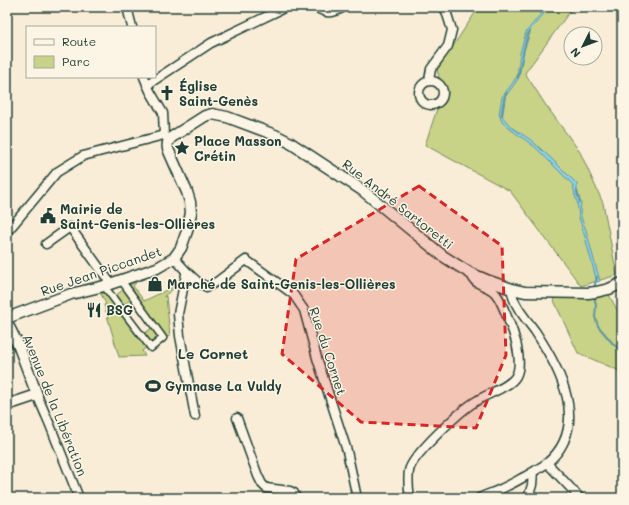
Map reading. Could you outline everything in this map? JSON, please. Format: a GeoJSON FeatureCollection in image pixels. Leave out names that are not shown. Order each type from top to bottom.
{"type":"FeatureCollection","features":[{"type":"Feature","properties":{"kind":"street"},"geometry":{"type":"LineString","coordinates":[[127,7],[132,26]]}},
{"type":"Feature","properties":{"kind":"street"},"geometry":{"type":"LineString","coordinates":[[156,75],[211,43],[286,7]]}},
{"type":"Feature","properties":{"kind":"street"},"geometry":{"type":"LineString","coordinates":[[315,7],[323,12],[329,13],[336,12],[344,7]]}},
{"type":"Feature","properties":{"kind":"street"},"geometry":{"type":"LineString","coordinates":[[429,80],[431,69],[448,46],[452,30],[446,11],[443,7]]}},
{"type":"Feature","properties":{"kind":"street"},"geometry":{"type":"LineString","coordinates":[[7,232],[56,172],[83,156],[166,138],[163,113],[145,81]]}},
{"type":"Feature","properties":{"kind":"street","name":"Rue André Sartoretti"},"geometry":{"type":"LineString","coordinates":[[166,138],[205,116],[212,114],[227,117],[275,135],[289,142],[362,190],[443,256],[470,273],[512,289],[525,292],[592,293],[609,289],[622,283]]}},
{"type":"Feature","properties":{"kind":"street","name":"Rue Jean Piccandet"},"geometry":{"type":"LineString","coordinates":[[7,318],[71,294],[112,283],[157,268],[174,258],[181,248],[191,213],[187,192],[168,149],[166,138]]}},
{"type":"Feature","properties":{"kind":"street"},"geometry":{"type":"LineString","coordinates":[[46,244],[70,227],[112,283],[151,348],[163,338],[112,283]]}},
{"type":"Feature","properties":{"kind":"street"},"geometry":{"type":"LineString","coordinates":[[174,258],[186,271],[178,314],[180,336],[195,416]]}},
{"type":"Feature","properties":{"kind":"street","name":"Rue du Cornet"},"geometry":{"type":"LineString","coordinates":[[186,271],[199,283],[207,287],[218,281],[246,260],[293,294],[304,310],[317,358],[347,451],[357,498]]}},
{"type":"Feature","properties":{"kind":"street"},"geometry":{"type":"LineString","coordinates":[[410,498],[409,470],[414,460],[437,434],[467,407],[477,400],[509,384],[514,380],[518,372],[519,363],[513,332],[498,296],[492,290],[474,280],[470,273]]}},
{"type":"Feature","properties":{"kind":"street"},"geometry":{"type":"LineString","coordinates":[[479,498],[507,486],[547,463],[559,450],[567,435],[570,414],[569,404],[554,363],[513,300],[512,289]]}},
{"type":"Feature","properties":{"kind":"street","name":"Avenue de la Libération"},"geometry":{"type":"LineString","coordinates":[[7,323],[19,347],[78,498]]}},
{"type":"Feature","properties":{"kind":"street"},"geometry":{"type":"LineString","coordinates":[[7,405],[37,395]]}},
{"type":"Feature","properties":{"kind":"street"},"geometry":{"type":"LineString","coordinates":[[237,418],[262,484],[266,488],[290,491],[294,493],[296,498]]}},
{"type":"Feature","properties":{"kind":"street"},"geometry":{"type":"LineString","coordinates":[[547,463],[580,498]]}},
{"type":"Feature","properties":{"kind":"street"},"geometry":{"type":"LineString","coordinates":[[528,498],[532,485],[533,472]]}},
{"type":"Feature","properties":{"kind":"highlighted area"},"geometry":{"type":"Polygon","coordinates":[[[419,186],[502,246],[506,355],[476,428],[361,422],[282,354],[296,259],[419,186]]]}},
{"type":"Feature","properties":{"kind":"green space"},"geometry":{"type":"Polygon","coordinates":[[[479,7],[573,7],[525,73],[545,104],[580,152],[603,203],[617,275],[581,286],[510,191],[425,145],[443,91],[437,70],[479,7]]]}},
{"type":"Feature","properties":{"kind":"green space"},"geometry":{"type":"Polygon","coordinates":[[[135,282],[136,283],[133,286],[144,301],[181,283],[164,296],[166,296],[170,336],[167,337],[129,285],[135,282]]]}},
{"type":"Feature","properties":{"kind":"green space"},"geometry":{"type":"Polygon","coordinates":[[[124,289],[132,299],[123,305],[115,296],[124,289]]]}},
{"type":"Feature","properties":{"kind":"green space"},"geometry":{"type":"Polygon","coordinates":[[[106,292],[147,347],[142,351],[145,356],[119,357],[104,305],[106,304],[101,294],[106,292]]]}},
{"type":"Feature","properties":{"kind":"green space"},"geometry":{"type":"Polygon","coordinates":[[[608,293],[622,316],[622,372],[578,353],[551,294],[585,299],[608,293]]]}},
{"type":"Feature","properties":{"kind":"green space"},"geometry":{"type":"Polygon","coordinates":[[[153,327],[161,337],[151,343],[144,334],[153,327]]]}},
{"type":"Feature","properties":{"kind":"water"},"geometry":{"type":"Polygon","coordinates":[[[544,7],[547,7],[542,16],[527,34],[519,77],[504,98],[501,115],[511,127],[531,140],[577,184],[577,195],[581,203],[580,212],[600,281],[597,282],[579,218],[573,185],[535,147],[502,122],[499,114],[502,97],[517,76],[520,53],[526,32],[540,15],[544,7]]]}},
{"type":"Feature","properties":{"kind":"waterway"},"geometry":{"type":"LineString","coordinates":[[542,12],[544,7]]}},
{"type":"Feature","properties":{"kind":"waterway"},"geometry":{"type":"LineString","coordinates":[[518,78],[524,49],[530,31]]}},
{"type":"Feature","properties":{"kind":"waterway"},"geometry":{"type":"LineString","coordinates":[[502,116],[505,96],[507,93]]}},
{"type":"Feature","properties":{"kind":"waterway"},"geometry":{"type":"LineString","coordinates":[[577,191],[580,202]]}},
{"type":"Feature","properties":{"kind":"waterway"},"geometry":{"type":"LineString","coordinates":[[594,288],[597,277]]}},
{"type":"Feature","properties":{"kind":"waterway"},"geometry":{"type":"LineString","coordinates":[[594,295],[596,306],[595,317],[598,326],[614,345],[622,351]]}},
{"type":"Feature","properties":{"kind":"place","name":"Église Saint-Genès"},"geometry":{"type":"Point","coordinates":[167,93]}},
{"type":"Feature","properties":{"kind":"place","name":"Place Masson Crétin"},"geometry":{"type":"Point","coordinates":[182,148]}},
{"type":"Feature","properties":{"kind":"place","name":"Mairie de Saint-Genis-les-Ollières"},"geometry":{"type":"Point","coordinates":[48,216]}},
{"type":"Feature","properties":{"kind":"place","name":"Marché de Saint-Genis-les-Ollières"},"geometry":{"type":"Point","coordinates":[155,284]}},
{"type":"Feature","properties":{"kind":"place","name":"BSG"},"geometry":{"type":"Point","coordinates":[94,310]}},
{"type":"Feature","properties":{"kind":"place","name":"Gymnase La Vuldy"},"geometry":{"type":"Point","coordinates":[153,386]}},
{"type":"Feature","properties":{"kind":"district","name":"Le Cornet"},"geometry":{"type":"Point","coordinates":[213,354]}}]}
